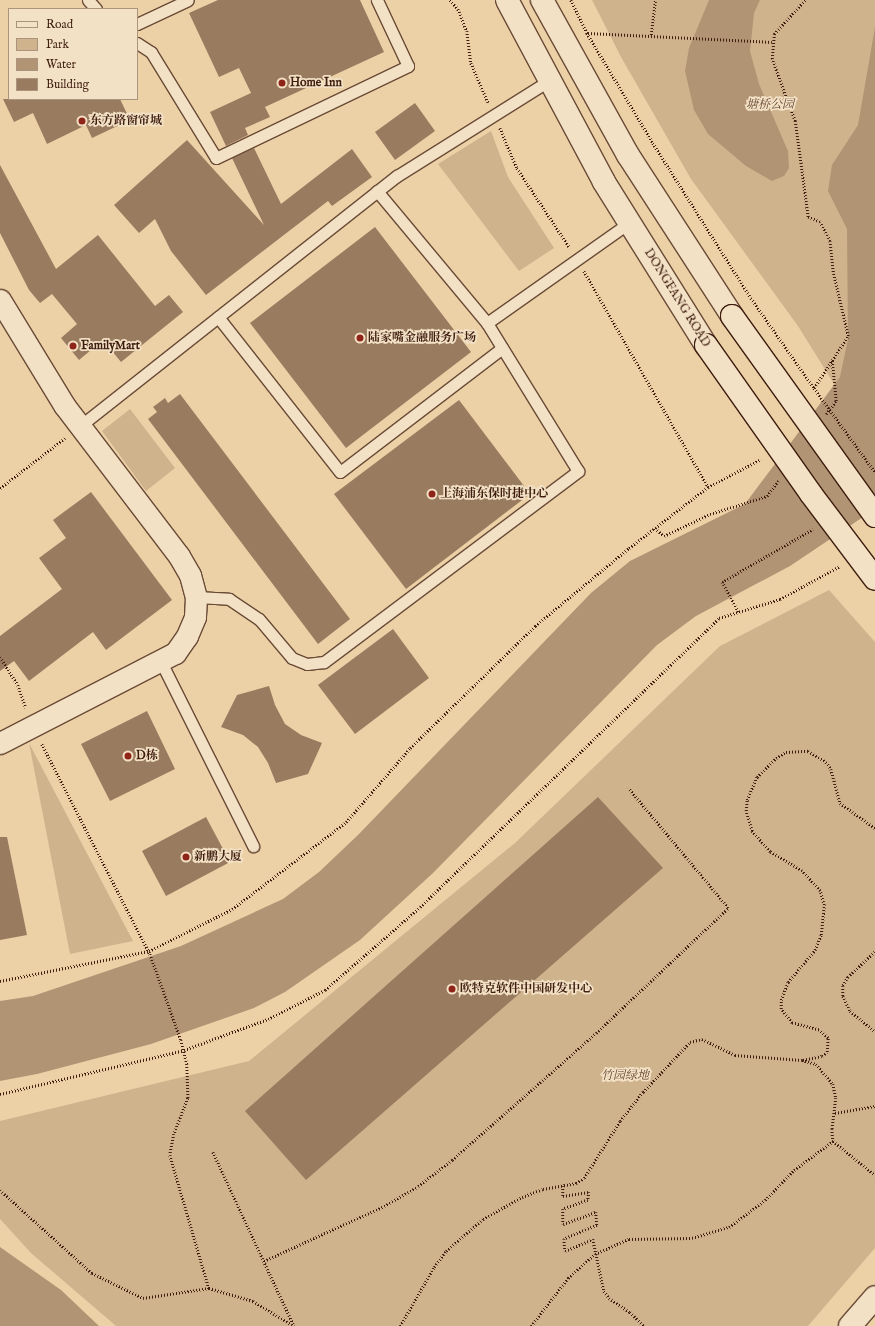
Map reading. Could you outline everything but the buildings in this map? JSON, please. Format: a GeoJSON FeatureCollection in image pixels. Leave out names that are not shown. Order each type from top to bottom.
{"type":"FeatureCollection","features":[{"type":"Feature","properties":{"kind":"main road","name":"DONGFANG ROAD"},"geometry":{"type":"LineString","coordinates":[[507,0],[604,182],[706,345],[811,494],[875,579]]}},
{"type":"Feature","properties":{"kind":"main road"},"geometry":{"type":"LineString","coordinates":[[542,0],[628,155],[732,316],[875,516]]}},
{"type":"Feature","properties":{"kind":"main road"},"geometry":{"type":"LineString","coordinates":[[850,1326],[873,1304]]}},
{"type":"Feature","properties":{"kind":"street"},"geometry":{"type":"LineString","coordinates":[[0,300],[51,385],[80,426],[179,556],[190,575],[196,597],[195,617],[187,636],[174,653],[161,662],[0,743]]}},
{"type":"Feature","properties":{"kind":"lane"},"geometry":{"type":"LineString","coordinates":[[88,0],[95,8]]}},
{"type":"Feature","properties":{"kind":"lane"},"geometry":{"type":"LineString","coordinates":[[138,24],[188,0]]}},
{"type":"Feature","properties":{"kind":"lane"},"geometry":{"type":"LineString","coordinates":[[138,44],[151,52],[216,158],[408,66],[377,0]]}},
{"type":"Feature","properties":{"kind":"lane"},"geometry":{"type":"LineString","coordinates":[[80,426],[397,176],[550,80]]}},
{"type":"Feature","properties":{"kind":"lane"},"geometry":{"type":"LineString","coordinates":[[196,597],[229,599],[259,619],[292,658],[307,664],[324,662],[578,470],[487,324],[377,191]]}},
{"type":"Feature","properties":{"kind":"lane"},"geometry":{"type":"LineString","coordinates":[[487,324],[630,222]]}},
{"type":"Feature","properties":{"kind":"lane"},"geometry":{"type":"LineString","coordinates":[[218,317],[340,472],[502,348]]}},
{"type":"Feature","properties":{"kind":"lane"},"geometry":{"type":"LineString","coordinates":[[161,662],[253,846]]}},
{"type":"Feature","properties":{"kind":"path"},"geometry":{"type":"LineString","coordinates":[[571,0],[587,33],[751,298],[875,472]]}},
{"type":"Feature","properties":{"kind":"path"},"geometry":{"type":"LineString","coordinates":[[651,35],[655,0]]}},
{"type":"Feature","properties":{"kind":"path"},"geometry":{"type":"LineString","coordinates":[[806,0],[774,34],[772,42],[772,59],[795,121],[808,217],[820,222],[830,241],[833,272],[848,336],[814,388]]}},
{"type":"Feature","properties":{"kind":"path"},"geometry":{"type":"LineString","coordinates":[[587,33],[661,35],[772,42]]}},
{"type":"Feature","properties":{"kind":"path"},"geometry":{"type":"LineString","coordinates":[[0,488],[80,426]]}},
{"type":"Feature","properties":{"kind":"path"},"geometry":{"type":"LineString","coordinates":[[0,981],[150,952],[232,909],[346,822],[410,748],[535,626],[629,548],[708,487],[767,456]]}},
{"type":"Feature","properties":{"kind":"path"},"geometry":{"type":"LineString","coordinates":[[738,612],[722,582],[820,525]]}},
{"type":"Feature","properties":{"kind":"path"},"geometry":{"type":"LineString","coordinates":[[0,1094],[184,1050],[268,1019],[324,990],[420,907],[718,618],[780,599],[845,563]]}},
{"type":"Feature","properties":{"kind":"path"},"geometry":{"type":"LineString","coordinates":[[0,657],[18,685],[33,727],[150,952],[181,1040],[189,1081],[188,1098],[174,1134],[170,1155],[209,1288]]}},
{"type":"Feature","properties":{"kind":"path"},"geometry":{"type":"LineString","coordinates":[[400,1326],[434,1267],[462,1236],[503,1206],[543,1189],[576,1183],[584,1178],[620,1121],[643,1092],[690,1042],[702,1039],[735,1055],[748,1058],[802,1060],[822,1056],[827,1052],[828,1038],[819,1030],[792,1023],[781,1009],[781,1000],[788,982],[815,950],[821,935],[824,905],[820,891],[802,871],[770,852],[752,831],[746,811],[747,800],[757,777],[776,758],[786,752],[808,752],[826,762],[831,769],[840,803],[875,828]]}},
{"type":"Feature","properties":{"kind":"path"},"geometry":{"type":"LineString","coordinates":[[264,1261],[384,1206],[424,1182],[452,1160],[612,1018],[728,908],[628,788]]}},
{"type":"Feature","properties":{"kind":"path"},"geometry":{"type":"LineString","coordinates":[[875,952],[848,977],[843,986],[843,996],[850,1012],[875,1032]]}},
{"type":"Feature","properties":{"kind":"path"},"geometry":{"type":"LineString","coordinates":[[802,1060],[816,1064],[833,1084],[836,1113],[832,1129],[834,1141],[875,1175]]}},
{"type":"Feature","properties":{"kind":"path"},"geometry":{"type":"LineString","coordinates":[[836,1113],[875,1106]]}},
{"type":"Feature","properties":{"kind":"path"},"geometry":{"type":"LineString","coordinates":[[531,1326],[568,1278],[595,1254],[629,1239],[692,1238],[729,1226],[765,1200],[794,1170],[834,1141]]}},
{"type":"Feature","properties":{"kind":"path"},"geometry":{"type":"LineString","coordinates":[[213,1152],[294,1326]]}},
{"type":"Feature","properties":{"kind":"path"},"geometry":{"type":"LineString","coordinates":[[563,1186],[563,1196],[588,1192],[588,1200],[563,1209],[563,1224],[596,1212],[597,1225],[564,1239],[565,1251],[593,1239],[603,1286],[609,1298],[630,1312],[644,1326]]}},
{"type":"Feature","properties":{"kind":"path"},"geometry":{"type":"LineString","coordinates":[[0,1190],[92,1273],[143,1298],[209,1288],[253,1301],[294,1326]]}},
{"type":"Feature","properties":{"kind":"green space","name":"塘桥公园"},"geometry":{"type":"Polygon","coordinates":[[[592,0],[875,0],[875,450],[798,326],[691,179],[621,57],[592,0]]]}},
{"type":"Feature","properties":{"kind":"green space"},"geometry":{"type":"Polygon","coordinates":[[[491,131],[508,177],[554,248],[519,271],[438,164],[491,131]]]}},
{"type":"Feature","properties":{"kind":"green space"},"geometry":{"type":"Polygon","coordinates":[[[130,409],[175,468],[146,491],[102,431],[130,409]]]}},
{"type":"Feature","properties":{"kind":"green space","name":"竹园绿地"},"geometry":{"type":"Polygon","coordinates":[[[829,590],[875,642],[875,1248],[808,1326],[116,1326],[31,1253],[0,1219],[0,1121],[249,1061],[515,843],[720,646],[829,590]]]}},
{"type":"Feature","properties":{"kind":"green space"},"geometry":{"type":"Polygon","coordinates":[[[29,743],[133,941],[70,954],[29,743]]]}},
{"type":"Feature","properties":{"kind":"water"},"geometry":{"type":"Polygon","coordinates":[[[709,0],[760,0],[754,13],[750,51],[759,84],[788,151],[789,168],[784,176],[772,181],[746,166],[708,134],[694,110],[685,71],[689,48],[709,0]]]}},
{"type":"Feature","properties":{"kind":"water"},"geometry":{"type":"Polygon","coordinates":[[[875,27],[875,509],[790,566],[696,616],[657,645],[433,873],[360,940],[285,992],[254,1008],[151,1044],[37,1074],[0,1081],[0,1001],[33,996],[181,946],[283,899],[319,872],[359,834],[591,593],[630,561],[745,504],[840,377],[848,339],[847,229],[828,191],[832,165],[858,125],[875,27]]]}},
{"type":"Feature","properties":{"kind":"water"},"geometry":{"type":"Polygon","coordinates":[[[0,1247],[61,1290],[99,1326],[0,1326],[0,1247]]]}},
{"type":"Feature","properties":{"kind":"place","name":"Home Inn"},"geometry":{"type":"Point","coordinates":[282,83]}},
{"type":"Feature","properties":{"kind":"place","name":"东方路窗帘城"},"geometry":{"type":"Point","coordinates":[82,121]}},
{"type":"Feature","properties":{"kind":"place","name":"陆家嘴金融服务广场"},"geometry":{"type":"Point","coordinates":[360,338]}},
{"type":"Feature","properties":{"kind":"place","name":"FamilyMart"},"geometry":{"type":"Point","coordinates":[73,346]}},
{"type":"Feature","properties":{"kind":"place","name":"上海浦东保时捷中心"},"geometry":{"type":"Point","coordinates":[432,494]}},
{"type":"Feature","properties":{"kind":"place","name":"D栋"},"geometry":{"type":"Point","coordinates":[128,756]}},
{"type":"Feature","properties":{"kind":"place","name":"新鹏大厦"},"geometry":{"type":"Point","coordinates":[186,857]}},
{"type":"Feature","properties":{"kind":"place","name":"欧特克软件中国研发中心"},"geometry":{"type":"Point","coordinates":[452,989]}}]}
